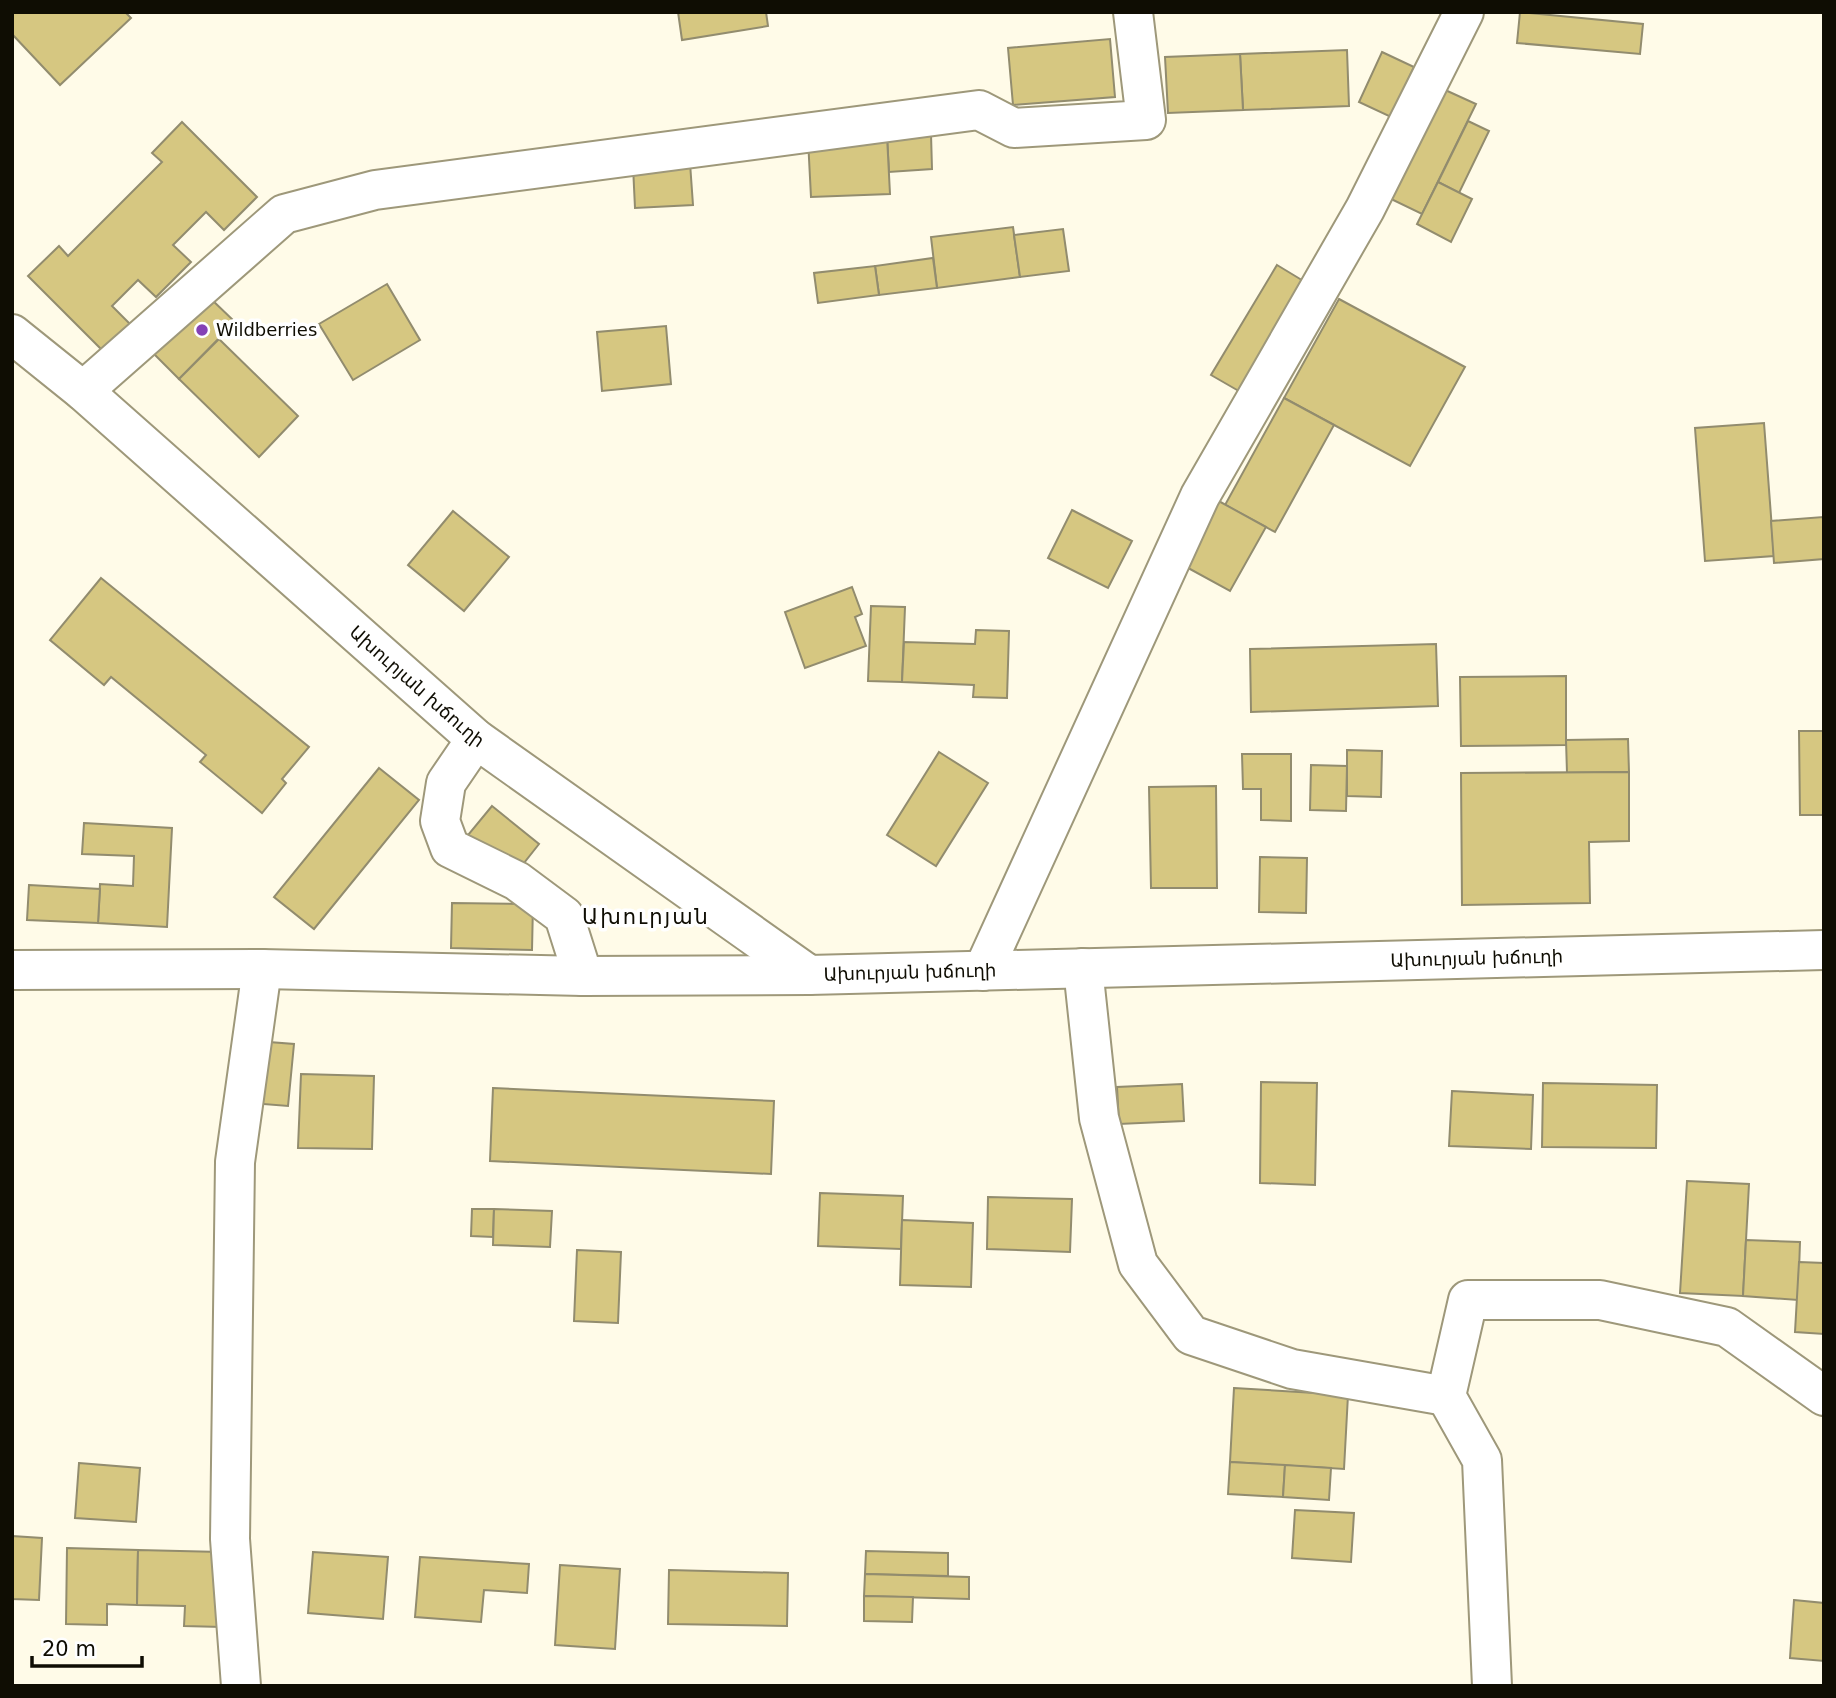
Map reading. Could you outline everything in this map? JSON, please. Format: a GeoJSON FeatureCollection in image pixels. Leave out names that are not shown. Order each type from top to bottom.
{"type":"FeatureCollection","features":[{"type":"Feature","properties":{"kind":"street"},"geometry":{"type":"LineString","coordinates":[[83,391],[284,214],[362,193],[979,110],[1014,128],[1146,121],[1133,12]]}},
{"type":"Feature","properties":{"kind":"street"},"geometry":{"type":"LineString","coordinates":[[983,971],[1200,496],[1365,209],[1464,12]]}},
{"type":"Feature","properties":{"kind":"street","name":"Ախուրյան խճուղի"},"geometry":{"type":"LineString","coordinates":[[12,334],[83,391],[476,739],[809,975],[1824,950]]}},
{"type":"Feature","properties":{"kind":"street"},"geometry":{"type":"LineString","coordinates":[[476,739],[446,783],[440,821],[450,848],[517,881],[564,916],[583,976]]}},
{"type":"Feature","properties":{"kind":"street"},"geometry":{"type":"LineString","coordinates":[[1083,968],[1099,1118],[1138,1264],[1191,1335],[1292,1369],[1446,1396]]}},
{"type":"Feature","properties":{"kind":"street"},"geometry":{"type":"LineString","coordinates":[[12,970],[262,970],[583,976],[809,975]]}},
{"type":"Feature","properties":{"kind":"street"},"geometry":{"type":"LineString","coordinates":[[241,1686],[230,1539],[234,1162],[262,970]]}},
{"type":"Feature","properties":{"kind":"street"},"geometry":{"type":"LineString","coordinates":[[1492,1686],[1482,1460],[1446,1396],[1468,1300],[1600,1300],[1727,1326],[1824,1396]]}},
{"type":"Feature","properties":{"kind":"building"},"geometry":{"type":"Polygon","coordinates":[[[12,12],[125,12],[131,18],[60,85],[12,34],[12,12]]]}},
{"type":"Feature","properties":{"kind":"building"},"geometry":{"type":"Polygon","coordinates":[[[678,12],[766,12],[768,26],[682,40],[678,12]]]}},
{"type":"Feature","properties":{"kind":"building"},"geometry":{"type":"Polygon","coordinates":[[[1520,12],[1643,24],[1640,54],[1517,43],[1520,12]]]}},
{"type":"Feature","properties":{"kind":"building"},"geometry":{"type":"Polygon","coordinates":[[[1110,39],[1115,97],[1013,105],[1008,48],[1110,39]]]}},
{"type":"Feature","properties":{"kind":"building"},"geometry":{"type":"Polygon","coordinates":[[[1347,50],[1349,106],[1243,110],[1240,54],[1347,50]]]}},
{"type":"Feature","properties":{"kind":"building"},"geometry":{"type":"Polygon","coordinates":[[[1382,52],[1414,67],[1391,117],[1359,102],[1382,52]]]}},
{"type":"Feature","properties":{"kind":"building"},"geometry":{"type":"Polygon","coordinates":[[[1240,54],[1243,110],[1168,113],[1165,57],[1240,54]]]}},
{"type":"Feature","properties":{"kind":"building"},"geometry":{"type":"Polygon","coordinates":[[[1443,89],[1476,104],[1422,214],[1389,198],[1443,89]]]}},
{"type":"Feature","properties":{"kind":"building"},"geometry":{"type":"Polygon","coordinates":[[[1468,121],[1489,131],[1459,193],[1438,182],[1468,121]]]}},
{"type":"Feature","properties":{"kind":"building"},"geometry":{"type":"Polygon","coordinates":[[[182,122],[257,197],[224,230],[206,212],[173,245],[191,262],[156,297],[138,280],[112,306],[130,324],[103,351],[28,276],[59,246],[68,256],[162,162],[152,153],[182,122]]]}},
{"type":"Feature","properties":{"kind":"building"},"geometry":{"type":"Polygon","coordinates":[[[931,134],[932,169],[889,172],[887,136],[931,134]]]}},
{"type":"Feature","properties":{"kind":"building"},"geometry":{"type":"Polygon","coordinates":[[[887,136],[890,194],[811,197],[808,139],[887,136]]]}},
{"type":"Feature","properties":{"kind":"building"},"geometry":{"type":"Polygon","coordinates":[[[690,163],[693,205],[635,208],[633,166],[690,163]]]}},
{"type":"Feature","properties":{"kind":"building"},"geometry":{"type":"Polygon","coordinates":[[[1438,182],[1472,199],[1451,242],[1417,224],[1438,182]]]}},
{"type":"Feature","properties":{"kind":"building"},"geometry":{"type":"Polygon","coordinates":[[[1013,227],[1020,277],[937,288],[931,237],[1013,227]]]}},
{"type":"Feature","properties":{"kind":"building"},"geometry":{"type":"Polygon","coordinates":[[[1063,229],[1069,271],[1020,277],[1014,235],[1063,229]]]}},
{"type":"Feature","properties":{"kind":"building"},"geometry":{"type":"Polygon","coordinates":[[[933,258],[937,288],[879,295],[875,266],[933,258]]]}},
{"type":"Feature","properties":{"kind":"building"},"geometry":{"type":"Polygon","coordinates":[[[1277,265],[1310,285],[1244,394],[1211,375],[1277,265]]]}},
{"type":"Feature","properties":{"kind":"building"},"geometry":{"type":"Polygon","coordinates":[[[875,266],[879,295],[818,303],[814,273],[875,266]]]}},
{"type":"Feature","properties":{"kind":"building"},"geometry":{"type":"Polygon","coordinates":[[[387,284],[420,340],[353,380],[319,324],[387,284]]]}},
{"type":"Feature","properties":{"kind":"building","name":"Wildberries"},"geometry":{"type":"Polygon","coordinates":[[[209,297],[235,322],[179,379],[154,354],[209,297]]]}},
{"type":"Feature","properties":{"kind":"building"},"geometry":{"type":"Polygon","coordinates":[[[1339,299],[1465,367],[1410,466],[1284,398],[1339,299]]]}},
{"type":"Feature","properties":{"kind":"building"},"geometry":{"type":"Polygon","coordinates":[[[666,326],[671,384],[602,391],[597,332],[666,326]]]}},
{"type":"Feature","properties":{"kind":"building"},"geometry":{"type":"Polygon","coordinates":[[[219,339],[298,416],[259,457],[179,379],[219,339]]]}},
{"type":"Feature","properties":{"kind":"building"},"geometry":{"type":"Polygon","coordinates":[[[1284,398],[1334,425],[1275,532],[1225,505],[1284,398]]]}},
{"type":"Feature","properties":{"kind":"building"},"geometry":{"type":"Polygon","coordinates":[[[1764,423],[1774,556],[1705,561],[1695,428],[1764,423]]]}},
{"type":"Feature","properties":{"kind":"building"},"geometry":{"type":"Polygon","coordinates":[[[1215,499],[1266,527],[1230,591],[1179,563],[1215,499]]]}},
{"type":"Feature","properties":{"kind":"building"},"geometry":{"type":"Polygon","coordinates":[[[1072,510],[1132,541],[1108,588],[1048,558],[1072,510]]]}},
{"type":"Feature","properties":{"kind":"building"},"geometry":{"type":"Polygon","coordinates":[[[453,511],[509,557],[464,611],[408,565],[453,511]]]}},
{"type":"Feature","properties":{"kind":"building"},"geometry":{"type":"Polygon","coordinates":[[[1823,517],[1824,559],[1774,563],[1771,521],[1823,517]]]}},
{"type":"Feature","properties":{"kind":"building"},"geometry":{"type":"Polygon","coordinates":[[[101,578],[309,747],[282,779],[286,783],[262,813],[200,762],[206,755],[111,677],[104,685],[50,640],[101,578]]]}},
{"type":"Feature","properties":{"kind":"building"},"geometry":{"type":"Polygon","coordinates":[[[852,587],[862,614],[855,617],[866,646],[805,668],[785,612],[852,587]]]}},
{"type":"Feature","properties":{"kind":"building"},"geometry":{"type":"Polygon","coordinates":[[[871,606],[905,607],[902,682],[868,681],[871,606]]]}},
{"type":"Feature","properties":{"kind":"building"},"geometry":{"type":"Polygon","coordinates":[[[976,630],[1009,631],[1007,698],[973,697],[974,685],[902,682],[904,642],[975,644],[976,630]]]}},
{"type":"Feature","properties":{"kind":"building"},"geometry":{"type":"Polygon","coordinates":[[[1436,644],[1438,706],[1251,712],[1250,649],[1436,644]]]}},
{"type":"Feature","properties":{"kind":"building"},"geometry":{"type":"Polygon","coordinates":[[[1566,676],[1566,745],[1461,746],[1460,677],[1566,676]]]}},
{"type":"Feature","properties":{"kind":"building"},"geometry":{"type":"Polygon","coordinates":[[[1799,731],[1824,731],[1824,815],[1800,815],[1799,731]]]}},
{"type":"Feature","properties":{"kind":"building"},"geometry":{"type":"Polygon","coordinates":[[[1628,739],[1629,772],[1567,773],[1566,740],[1628,739]]]}},
{"type":"Feature","properties":{"kind":"building"},"geometry":{"type":"Polygon","coordinates":[[[1347,750],[1382,751],[1381,797],[1347,796],[1347,750]]]}},
{"type":"Feature","properties":{"kind":"building"},"geometry":{"type":"Polygon","coordinates":[[[939,752],[988,783],[936,866],[887,835],[939,752]]]}},
{"type":"Feature","properties":{"kind":"building"},"geometry":{"type":"Polygon","coordinates":[[[1242,754],[1291,754],[1291,821],[1261,820],[1261,789],[1243,789],[1242,754]]]}},
{"type":"Feature","properties":{"kind":"building"},"geometry":{"type":"Polygon","coordinates":[[[1311,765],[1347,766],[1346,811],[1310,810],[1311,765]]]}},
{"type":"Feature","properties":{"kind":"building"},"geometry":{"type":"Polygon","coordinates":[[[379,768],[419,800],[314,929],[274,897],[379,768]]]}},
{"type":"Feature","properties":{"kind":"building"},"geometry":{"type":"Polygon","coordinates":[[[1629,772],[1629,841],[1589,842],[1590,903],[1462,905],[1461,773],[1629,772]]]}},
{"type":"Feature","properties":{"kind":"building"},"geometry":{"type":"Polygon","coordinates":[[[1216,786],[1217,888],[1151,888],[1149,787],[1216,786]]]}},
{"type":"Feature","properties":{"kind":"building"},"geometry":{"type":"Polygon","coordinates":[[[492,806],[539,844],[516,873],[468,835],[492,806]]]}},
{"type":"Feature","properties":{"kind":"building"},"geometry":{"type":"Polygon","coordinates":[[[84,823],[172,828],[167,927],[98,923],[100,884],[133,886],[134,856],[82,854],[84,823]]]}},
{"type":"Feature","properties":{"kind":"building"},"geometry":{"type":"Polygon","coordinates":[[[1260,857],[1307,858],[1306,913],[1259,912],[1260,857]]]}},
{"type":"Feature","properties":{"kind":"building"},"geometry":{"type":"Polygon","coordinates":[[[29,885],[100,889],[98,923],[27,920],[29,885]]]}},
{"type":"Feature","properties":{"kind":"building"},"geometry":{"type":"Polygon","coordinates":[[[452,903],[533,904],[532,950],[451,948],[452,903]]]}},
{"type":"Feature","properties":{"kind":"building"},"geometry":{"type":"Polygon","coordinates":[[[256,1041],[294,1044],[288,1106],[250,1103],[256,1041]]]}},
{"type":"Feature","properties":{"kind":"building"},"geometry":{"type":"Polygon","coordinates":[[[301,1074],[374,1076],[372,1149],[298,1148],[301,1074]]]}},
{"type":"Feature","properties":{"kind":"building"},"geometry":{"type":"Polygon","coordinates":[[[1261,1082],[1317,1083],[1315,1185],[1260,1183],[1261,1082]]]}},
{"type":"Feature","properties":{"kind":"building"},"geometry":{"type":"Polygon","coordinates":[[[1543,1083],[1657,1085],[1656,1148],[1542,1147],[1543,1083]]]}},
{"type":"Feature","properties":{"kind":"building"},"geometry":{"type":"Polygon","coordinates":[[[1182,1084],[1184,1121],[1119,1124],[1117,1087],[1182,1084]]]}},
{"type":"Feature","properties":{"kind":"building"},"geometry":{"type":"Polygon","coordinates":[[[493,1088],[774,1101],[771,1174],[490,1161],[493,1088]]]}},
{"type":"Feature","properties":{"kind":"building"},"geometry":{"type":"Polygon","coordinates":[[[1452,1091],[1533,1095],[1531,1149],[1449,1146],[1452,1091]]]}},
{"type":"Feature","properties":{"kind":"building"},"geometry":{"type":"Polygon","coordinates":[[[1687,1181],[1749,1184],[1743,1296],[1680,1293],[1687,1181]]]}},
{"type":"Feature","properties":{"kind":"building"},"geometry":{"type":"Polygon","coordinates":[[[820,1193],[903,1196],[901,1249],[818,1246],[820,1193]]]}},
{"type":"Feature","properties":{"kind":"building"},"geometry":{"type":"Polygon","coordinates":[[[988,1197],[1072,1199],[1070,1252],[987,1249],[988,1197]]]}},
{"type":"Feature","properties":{"kind":"building"},"geometry":{"type":"Polygon","coordinates":[[[472,1209],[494,1209],[493,1237],[471,1236],[472,1209]]]}},
{"type":"Feature","properties":{"kind":"building"},"geometry":{"type":"Polygon","coordinates":[[[494,1209],[552,1211],[550,1247],[493,1245],[494,1209]]]}},
{"type":"Feature","properties":{"kind":"building"},"geometry":{"type":"Polygon","coordinates":[[[902,1220],[973,1223],[971,1287],[900,1285],[902,1220]]]}},
{"type":"Feature","properties":{"kind":"building"},"geometry":{"type":"Polygon","coordinates":[[[1746,1240],[1800,1242],[1798,1300],[1743,1296],[1746,1240]]]}},
{"type":"Feature","properties":{"kind":"building"},"geometry":{"type":"Polygon","coordinates":[[[577,1250],[621,1252],[618,1323],[574,1321],[577,1250]]]}},
{"type":"Feature","properties":{"kind":"building"},"geometry":{"type":"Polygon","coordinates":[[[1799,1262],[1824,1263],[1824,1334],[1795,1332],[1799,1262]]]}},
{"type":"Feature","properties":{"kind":"building"},"geometry":{"type":"Polygon","coordinates":[[[1234,1388],[1348,1395],[1344,1469],[1230,1462],[1234,1388]]]}},
{"type":"Feature","properties":{"kind":"building"},"geometry":{"type":"Polygon","coordinates":[[[1230,1462],[1285,1465],[1283,1497],[1228,1494],[1230,1462]]]}},
{"type":"Feature","properties":{"kind":"building"},"geometry":{"type":"Polygon","coordinates":[[[79,1463],[140,1468],[136,1522],[75,1518],[79,1463]]]}},
{"type":"Feature","properties":{"kind":"building"},"geometry":{"type":"Polygon","coordinates":[[[1285,1465],[1331,1468],[1329,1500],[1283,1497],[1285,1465]]]}},
{"type":"Feature","properties":{"kind":"building"},"geometry":{"type":"Polygon","coordinates":[[[1295,1510],[1354,1513],[1351,1562],[1292,1558],[1295,1510]]]}},
{"type":"Feature","properties":{"kind":"building"},"geometry":{"type":"Polygon","coordinates":[[[12,1536],[42,1538],[39,1600],[12,1599],[12,1536]]]}},
{"type":"Feature","properties":{"kind":"building"},"geometry":{"type":"Polygon","coordinates":[[[67,1548],[138,1550],[137,1605],[107,1604],[107,1625],[66,1624],[67,1548]]]}},
{"type":"Feature","properties":{"kind":"building"},"geometry":{"type":"Polygon","coordinates":[[[138,1550],[221,1552],[222,1627],[184,1626],[185,1606],[137,1605],[138,1550]]]}},
{"type":"Feature","properties":{"kind":"building"},"geometry":{"type":"Polygon","coordinates":[[[866,1551],[948,1553],[948,1576],[865,1574],[866,1551]]]}},
{"type":"Feature","properties":{"kind":"building"},"geometry":{"type":"Polygon","coordinates":[[[313,1552],[388,1557],[383,1619],[308,1613],[313,1552]]]}},
{"type":"Feature","properties":{"kind":"building"},"geometry":{"type":"Polygon","coordinates":[[[420,1557],[529,1564],[527,1593],[484,1590],[481,1622],[415,1617],[420,1557]]]}},
{"type":"Feature","properties":{"kind":"building"},"geometry":{"type":"Polygon","coordinates":[[[560,1565],[620,1569],[615,1649],[555,1645],[560,1565]]]}},
{"type":"Feature","properties":{"kind":"building"},"geometry":{"type":"Polygon","coordinates":[[[669,1570],[788,1573],[787,1626],[668,1624],[669,1570]]]}},
{"type":"Feature","properties":{"kind":"building"},"geometry":{"type":"Polygon","coordinates":[[[865,1574],[969,1577],[969,1599],[864,1596],[865,1574]]]}},
{"type":"Feature","properties":{"kind":"building"},"geometry":{"type":"Polygon","coordinates":[[[864,1596],[913,1597],[912,1622],[864,1621],[864,1596]]]}},
{"type":"Feature","properties":{"kind":"building"},"geometry":{"type":"Polygon","coordinates":[[[1794,1600],[1824,1603],[1824,1661],[1790,1658],[1794,1600]]]}},
{"type":"Feature","properties":{"kind":"place","name":"Wildberries"},"geometry":{"type":"Point","coordinates":[202,330]}},
{"type":"Feature","properties":{"kind":"district","name":"Ախուրյան"},"geometry":{"type":"Point","coordinates":[646,917]}}]}
